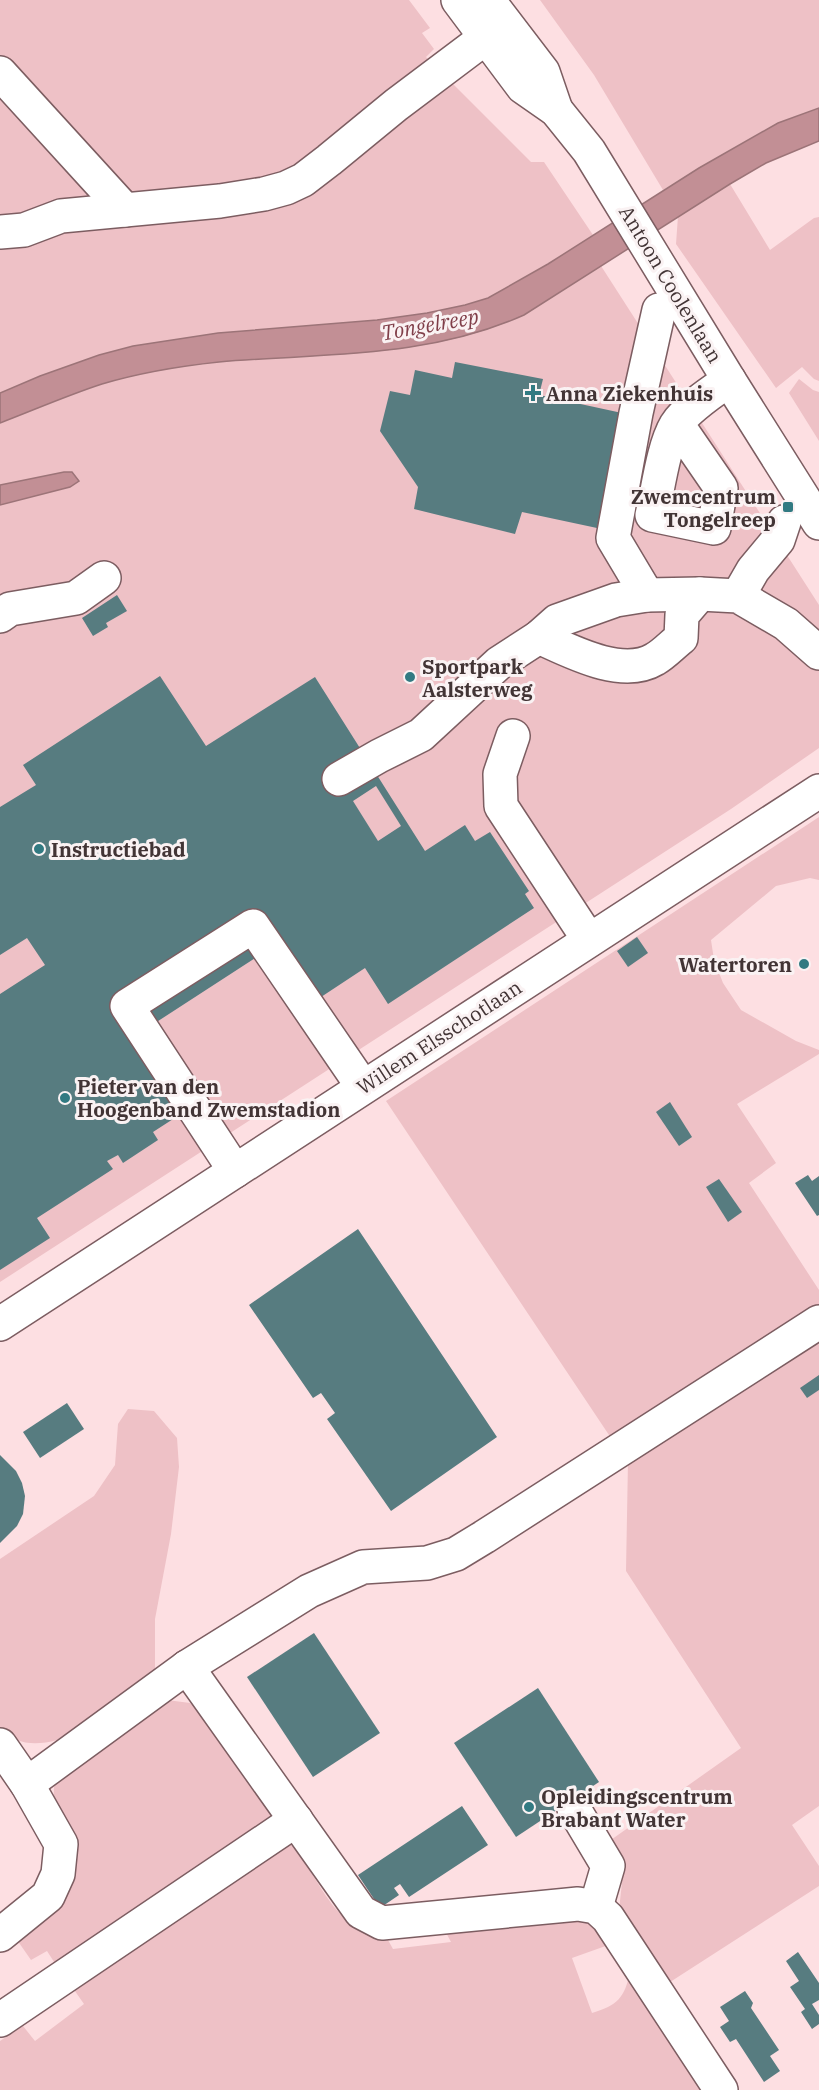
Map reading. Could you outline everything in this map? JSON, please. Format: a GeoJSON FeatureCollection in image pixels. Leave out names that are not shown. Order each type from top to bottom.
{"type":"FeatureCollection","features":[{"type":"Feature","properties":{"kind":"street","name":"Antoon Coolenlaan"},"geometry":{"type":"LineString","coordinates":[[458,0],[493,20],[543,72],[556,110],[589,151],[623,204],[729,380],[819,523]]}},
{"type":"Feature","properties":{"kind":"street"},"geometry":{"type":"LineString","coordinates":[[0,232],[24,230],[61,216],[220,201],[286,188],[303,180],[493,20]]}},
{"type":"Feature","properties":{"kind":"street"},"geometry":{"type":"LineString","coordinates":[[0,73],[125,210]]}},
{"type":"Feature","properties":{"kind":"street"},"geometry":{"type":"LineString","coordinates":[[647,595],[613,538],[636,413],[659,310]]}},
{"type":"Feature","properties":{"kind":"street"},"geometry":{"type":"LineString","coordinates":[[677,424],[705,397],[729,380]]}},
{"type":"Feature","properties":{"kind":"street"},"geometry":{"type":"LineString","coordinates":[[738,597],[753,570],[778,540],[784,522]]}},
{"type":"Feature","properties":{"kind":"street"},"geometry":{"type":"LineString","coordinates":[[0,615],[10,609],[76,598],[104,578]]}},
{"type":"Feature","properties":{"kind":"street"},"geometry":{"type":"LineString","coordinates":[[539,637],[578,655],[621,668],[654,660],[681,638],[682,615],[700,594]]}},
{"type":"Feature","properties":{"kind":"street"},"geometry":{"type":"LineString","coordinates":[[339,779],[421,735],[499,663],[539,637],[556,621],[616,600],[647,595],[700,594],[738,597],[786,624],[819,652]]}},
{"type":"Feature","properties":{"kind":"street"},"geometry":{"type":"LineString","coordinates":[[513,736],[500,774],[501,806],[589,939]]}},
{"type":"Feature","properties":{"kind":"street","name":"Willem Elsschotlaan"},"geometry":{"type":"LineString","coordinates":[[0,1324],[819,791]]}},
{"type":"Feature","properties":{"kind":"street"},"geometry":{"type":"LineString","coordinates":[[235,1171],[127,1006],[253,926],[363,1088]]}},
{"type":"Feature","properties":{"kind":"street"},"geometry":{"type":"LineString","coordinates":[[27,1784],[187,1667],[309,1591],[363,1567],[426,1563],[456,1554],[819,1322]]}},
{"type":"Feature","properties":{"kind":"street"},"geometry":{"type":"LineString","coordinates":[[187,1667],[361,1912],[382,1923],[578,1904],[596,1907],[608,1918],[720,2090]]}},
{"type":"Feature","properties":{"kind":"street"},"geometry":{"type":"LineString","coordinates":[[0,1745],[27,1784],[61,1844],[58,1874],[48,1896],[0,1935]]}},
{"type":"Feature","properties":{"kind":"street"},"geometry":{"type":"LineString","coordinates":[[574,1809],[608,1866],[596,1907]]}},
{"type":"Feature","properties":{"kind":"street"},"geometry":{"type":"LineString","coordinates":[[0,2019],[296,1820]]}},
{"type":"Feature","properties":{"kind":"shaded area","name":"Sportpark Aalsterweg"},"geometry":{"type":"Polygon","coordinates":[[[0,0],[409,0],[430,28],[422,33],[434,49],[426,57],[531,162],[544,162],[593,235],[585,241],[819,605],[819,748],[731,809],[0,1282],[0,0]]]}},
{"type":"Feature","properties":{"kind":"shaded area"},"geometry":{"type":"Polygon","coordinates":[[[540,0],[819,0],[819,108],[778,123],[663,190],[594,75],[540,0]]]}},
{"type":"Feature","properties":{"kind":"shaded area"},"geometry":{"type":"Polygon","coordinates":[[[730,184],[770,250],[814,218],[819,217],[819,381],[802,367],[776,388],[676,244],[678,216],[730,184]]]}},
{"type":"Feature","properties":{"kind":"shaded area"},"geometry":{"type":"Polygon","coordinates":[[[799,379],[819,392],[819,441],[789,393],[799,379]]]}},
{"type":"Feature","properties":{"kind":"shaded area"},"geometry":{"type":"Polygon","coordinates":[[[819,817],[819,880],[810,878],[776,886],[711,940],[714,960],[723,983],[741,1010],[796,1041],[819,1050],[819,1054],[737,1104],[776,1163],[749,1183],[819,1290],[819,1304],[613,1441],[386,1101],[819,817]]]}},
{"type":"Feature","properties":{"kind":"shaded area"},"geometry":{"type":"Polygon","coordinates":[[[814,1336],[819,1345],[819,1806],[792,1825],[819,1866],[819,1886],[667,1984],[619,1910],[624,1864],[608,1842],[741,1748],[626,1571],[628,1461],[814,1336]]]}},
{"type":"Feature","properties":{"kind":"shaded area"},"geometry":{"type":"Polygon","coordinates":[[[128,1409],[154,1411],[177,1438],[179,1467],[171,1534],[155,1619],[155,1673],[57,1740],[41,1743],[19,1741],[0,1727],[0,1559],[94,1496],[115,1465],[118,1424],[128,1409]]]}},
{"type":"Feature","properties":{"kind":"shaded area"},"geometry":{"type":"Polygon","coordinates":[[[167,1700],[190,1703],[200,1710],[272,1815],[271,1822],[58,1968],[47,1951],[31,1960],[15,1937],[50,1911],[54,1787],[59,1774],[167,1700]]]}},
{"type":"Feature","properties":{"kind":"shaded area"},"geometry":{"type":"Polygon","coordinates":[[[289,1843],[340,1913],[351,1921],[383,1931],[393,1949],[451,1942],[442,1925],[583,1916],[614,1943],[572,1958],[592,2013],[608,2007],[622,1995],[630,1973],[709,2090],[0,2090],[0,2041],[23,2026],[35,2041],[84,2004],[70,1984],[289,1843]]]}},
{"type":"Feature","properties":{"kind":"water","name":"Tongelreep"},"geometry":{"type":"Polygon","coordinates":[[[819,108],[819,141],[766,163],[730,184],[524,315],[450,340],[412,347],[374,352],[219,362],[160,370],[102,384],[0,423],[0,393],[99,355],[133,346],[218,333],[377,320],[427,313],[488,298],[548,264],[699,168],[778,123],[819,108]]]}},
{"type":"Feature","properties":{"kind":"water"},"geometry":{"type":"Polygon","coordinates":[[[72,472],[79,481],[70,487],[0,505],[0,485],[72,472]]]}},
{"type":"Feature","properties":{"kind":"building"},"geometry":{"type":"Polygon","coordinates":[[[455,362],[543,379],[539,395],[622,413],[597,528],[522,512],[515,534],[414,509],[418,487],[380,431],[390,391],[410,395],[415,370],[452,378],[455,362]]]}},
{"type":"Feature","properties":{"kind":"building"},"geometry":{"type":"Polygon","coordinates":[[[117,595],[127,611],[106,623],[108,627],[93,636],[82,618],[117,595]]]}},
{"type":"Feature","properties":{"kind":"building"},"geometry":{"type":"Polygon","coordinates":[[[160,676],[206,746],[315,677],[425,851],[465,825],[475,841],[490,832],[529,891],[525,894],[534,908],[388,1004],[365,968],[318,999],[280,942],[135,1036],[184,1112],[153,1132],[158,1140],[123,1163],[118,1155],[107,1161],[113,1169],[37,1218],[50,1238],[0,1270],[0,994],[45,965],[27,938],[0,955],[0,807],[36,785],[23,765],[160,676]],[[376,786],[353,801],[378,841],[401,826],[376,786]]]}},
{"type":"Feature","properties":{"kind":"building"},"geometry":{"type":"Polygon","coordinates":[[[637,937],[648,953],[628,967],[617,951],[637,937]]]}},
{"type":"Feature","properties":{"kind":"building"},"geometry":{"type":"Polygon","coordinates":[[[670,1102],[692,1137],[679,1146],[656,1112],[670,1102]]]}},
{"type":"Feature","properties":{"kind":"building"},"geometry":{"type":"Polygon","coordinates":[[[808,1175],[812,1181],[819,1176],[819,1215],[817,1216],[795,1183],[808,1175]]]}},
{"type":"Feature","properties":{"kind":"building"},"geometry":{"type":"Polygon","coordinates":[[[719,1179],[742,1212],[728,1222],[706,1187],[719,1179]]]}},
{"type":"Feature","properties":{"kind":"building"},"geometry":{"type":"Polygon","coordinates":[[[358,1229],[497,1437],[391,1511],[327,1419],[335,1413],[321,1393],[313,1398],[249,1305],[358,1229]]]}},
{"type":"Feature","properties":{"kind":"building"},"geometry":{"type":"Polygon","coordinates":[[[819,1375],[819,1390],[807,1398],[800,1388],[819,1375]]]}},
{"type":"Feature","properties":{"kind":"building"},"geometry":{"type":"Polygon","coordinates":[[[67,1403],[84,1429],[40,1458],[23,1432],[67,1403]]]}},
{"type":"Feature","properties":{"kind":"building"},"geometry":{"type":"Polygon","coordinates":[[[0,1455],[16,1471],[25,1496],[23,1514],[17,1526],[0,1543],[0,1455]]]}},
{"type":"Feature","properties":{"kind":"building"},"geometry":{"type":"Polygon","coordinates":[[[314,1633],[380,1733],[313,1777],[247,1677],[314,1633]]]}},
{"type":"Feature","properties":{"kind":"building"},"geometry":{"type":"Polygon","coordinates":[[[538,1688],[599,1782],[516,1837],[454,1743],[538,1688]]]}},
{"type":"Feature","properties":{"kind":"building"},"geometry":{"type":"Polygon","coordinates":[[[462,1806],[488,1845],[409,1897],[400,1884],[394,1888],[399,1895],[380,1908],[358,1875],[462,1806]]]}},
{"type":"Feature","properties":{"kind":"building"},"geometry":{"type":"Polygon","coordinates":[[[798,1952],[819,1983],[819,2000],[812,2004],[819,2015],[819,2024],[812,2029],[801,2012],[805,2009],[790,1987],[799,1981],[786,1961],[798,1952]]]}},
{"type":"Feature","properties":{"kind":"building"},"geometry":{"type":"Polygon","coordinates":[[[745,1991],[753,2003],[751,2008],[779,2050],[770,2056],[780,2071],[764,2082],[736,2039],[730,2042],[720,2027],[729,2021],[720,2007],[745,1991]]]}},
{"type":"Feature","properties":{"kind":"place","name":"Anna Ziekenhuis"},"geometry":{"type":"Point","coordinates":[533,393]}},
{"type":"Feature","properties":{"kind":"place","name":"Zwemcentrum Tongelreep"},"geometry":{"type":"Point","coordinates":[788,507]}},
{"type":"Feature","properties":{"kind":"place","name":"Sportpark Aalsterweg"},"geometry":{"type":"Point","coordinates":[410,677]}},
{"type":"Feature","properties":{"kind":"place","name":"Instructiebad"},"geometry":{"type":"Point","coordinates":[39,849]}},
{"type":"Feature","properties":{"kind":"place","name":"Watertoren"},"geometry":{"type":"Point","coordinates":[804,964]}},
{"type":"Feature","properties":{"kind":"place","name":"Pieter van den Hoogenband Zwemstadion"},"geometry":{"type":"Point","coordinates":[65,1098]}},
{"type":"Feature","properties":{"kind":"place","name":"Opleidingscentrum Brabant Water"},"geometry":{"type":"Point","coordinates":[529,1807]}}]}
